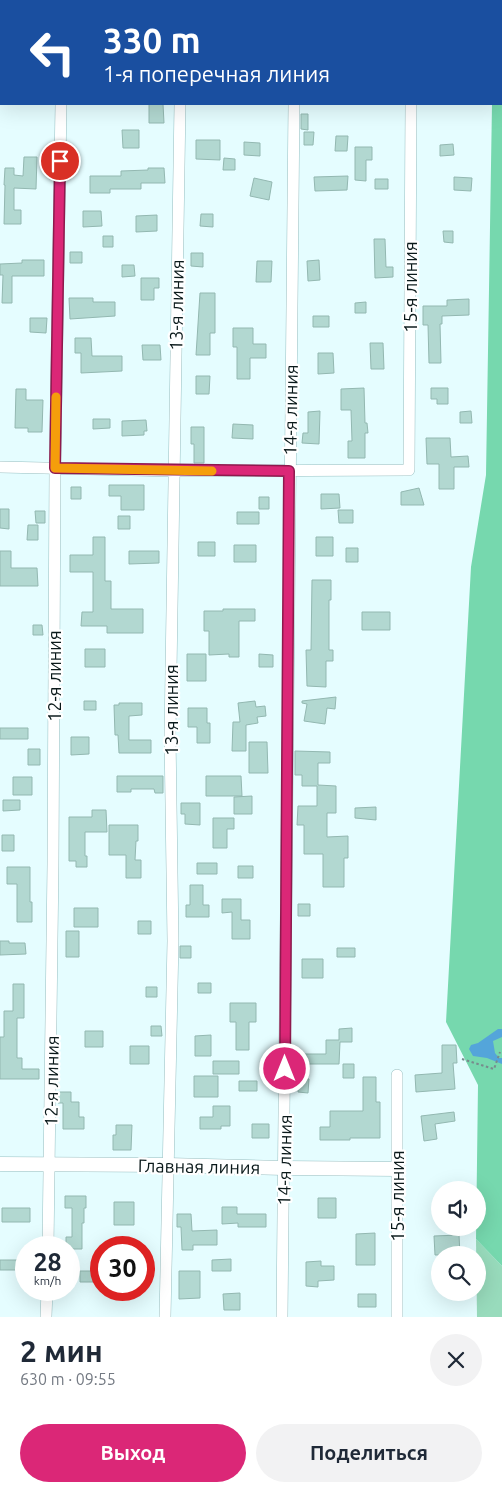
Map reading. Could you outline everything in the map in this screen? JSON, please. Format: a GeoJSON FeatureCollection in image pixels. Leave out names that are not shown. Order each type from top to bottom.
{"type":"FeatureCollection","features":[{"type":"Feature","properties":{"kind":"street","name":"12-я линия"},"geometry":{"type":"LineString","coordinates":[[48,1236],[55,468],[61,105]]}},
{"type":"Feature","properties":{"kind":"street","name":"13-я линия"},"geometry":{"type":"LineString","coordinates":[[165,1317],[173,941],[170,735],[180,105]]}},
{"type":"Feature","properties":{"kind":"street","name":"14-я линия"},"geometry":{"type":"LineString","coordinates":[[282,1317],[294,105]]}},
{"type":"Feature","properties":{"kind":"street","name":"15-я линия"},"geometry":{"type":"LineString","coordinates":[[289,471],[409,470],[411,105]]}},
{"type":"Feature","properties":{"kind":"street"},"geometry":{"type":"LineString","coordinates":[[0,467],[174,471],[289,471]]}},
{"type":"Feature","properties":{"kind":"street","name":"15-я линия"},"geometry":{"type":"LineString","coordinates":[[396,1317],[397,1074]]}},
{"type":"Feature","properties":{"kind":"street","name":"Главная линия"},"geometry":{"type":"LineString","coordinates":[[0,1164],[398,1169]]}},
{"type":"Feature","properties":{"kind":"street"},"geometry":{"type":"LineString","coordinates":[[46,1317],[47,1301]]}},
{"type":"Feature","properties":{"kind":"path"},"geometry":{"type":"LineString","coordinates":[[462,1059],[494,1069],[500,1052]]}},
{"type":"Feature","properties":{"kind":"green space"},"geometry":{"type":"Polygon","coordinates":[[[492,105],[502,105],[502,1266],[486,1249],[486,1246],[483,1246],[476,1239],[476,1236],[486,1236],[486,1181],[477,1181],[478,1085],[446,1022],[471,567],[486,475],[492,105]]]}},
{"type":"Feature","properties":{"kind":"green space"},"geometry":{"type":"Polygon","coordinates":[[[476,1239],[483,1246],[476,1246],[476,1239]]]}},
{"type":"Feature","properties":{"kind":"green space"},"geometry":{"type":"Polygon","coordinates":[[[486,1249],[502,1266],[502,1317],[477,1317],[477,1301],[486,1301],[486,1249]]]}},
{"type":"Feature","properties":{"kind":"water"},"geometry":{"type":"Polygon","coordinates":[[[498,1029],[502,1029],[502,1037],[493,1041],[495,1053],[499,1058],[502,1058],[502,1064],[487,1058],[473,1056],[469,1049],[471,1045],[478,1043],[498,1029]]]}},
{"type":"Feature","properties":{"kind":"building"},"geometry":{"type":"Polygon","coordinates":[[[149,105],[163,105],[164,123],[149,123],[149,105]]]}},
{"type":"Feature","properties":{"kind":"building"},"geometry":{"type":"Polygon","coordinates":[[[301,114],[308,114],[308,130],[301,129],[301,114]]]}},
{"type":"Feature","properties":{"kind":"building"},"geometry":{"type":"Polygon","coordinates":[[[122,130],[139,130],[139,148],[123,148],[122,130]]]}},
{"type":"Feature","properties":{"kind":"building"},"geometry":{"type":"Polygon","coordinates":[[[304,132],[314,132],[313,145],[304,145],[304,132]]]}},
{"type":"Feature","properties":{"kind":"building"},"geometry":{"type":"Polygon","coordinates":[[[336,136],[348,136],[347,151],[335,151],[336,136]]]}},
{"type":"Feature","properties":{"kind":"building"},"geometry":{"type":"Polygon","coordinates":[[[196,140],[220,140],[220,160],[196,159],[196,140]]]}},
{"type":"Feature","properties":{"kind":"building"},"geometry":{"type":"Polygon","coordinates":[[[244,142],[260,143],[260,156],[244,155],[244,142]]]}},
{"type":"Feature","properties":{"kind":"building"},"geometry":{"type":"Polygon","coordinates":[[[453,144],[454,155],[440,156],[440,145],[453,144]]]}},
{"type":"Feature","properties":{"kind":"building"},"geometry":{"type":"Polygon","coordinates":[[[355,147],[372,147],[372,160],[366,160],[366,181],[355,180],[355,147]]]}},
{"type":"Feature","properties":{"kind":"building"},"geometry":{"type":"Polygon","coordinates":[[[24,157],[37,157],[36,189],[14,188],[14,210],[21,210],[21,224],[4,224],[5,168],[14,168],[14,175],[23,176],[24,157]]]}},
{"type":"Feature","properties":{"kind":"building"},"geometry":{"type":"Polygon","coordinates":[[[224,158],[235,159],[235,170],[223,170],[224,158]]]}},
{"type":"Feature","properties":{"kind":"building"},"geometry":{"type":"Polygon","coordinates":[[[148,168],[164,168],[165,183],[141,183],[141,189],[110,189],[110,193],[90,193],[90,176],[121,176],[121,171],[148,170],[148,168]]]}},
{"type":"Feature","properties":{"kind":"building"},"geometry":{"type":"Polygon","coordinates":[[[348,176],[347,190],[315,191],[314,177],[348,176]]]}},
{"type":"Feature","properties":{"kind":"building"},"geometry":{"type":"Polygon","coordinates":[[[454,177],[472,178],[471,191],[454,190],[454,177]]]}},
{"type":"Feature","properties":{"kind":"building"},"geometry":{"type":"Polygon","coordinates":[[[254,178],[272,182],[269,200],[250,196],[254,178]]]}},
{"type":"Feature","properties":{"kind":"building"},"geometry":{"type":"Polygon","coordinates":[[[375,179],[388,179],[388,189],[375,189],[375,179]]]}},
{"type":"Feature","properties":{"kind":"building"},"geometry":{"type":"Polygon","coordinates":[[[83,211],[101,211],[102,226],[83,227],[83,211]]]}},
{"type":"Feature","properties":{"kind":"building"},"geometry":{"type":"Polygon","coordinates":[[[201,214],[213,214],[213,227],[200,226],[201,214]]]}},
{"type":"Feature","properties":{"kind":"building"},"geometry":{"type":"Polygon","coordinates":[[[157,215],[157,231],[136,232],[136,216],[157,215]]]}},
{"type":"Feature","properties":{"kind":"building"},"geometry":{"type":"Polygon","coordinates":[[[443,231],[453,231],[453,243],[444,242],[443,231]]]}},
{"type":"Feature","properties":{"kind":"building"},"geometry":{"type":"Polygon","coordinates":[[[103,236],[113,236],[113,247],[103,247],[103,236]]]}},
{"type":"Feature","properties":{"kind":"building"},"geometry":{"type":"Polygon","coordinates":[[[374,239],[385,239],[386,267],[393,267],[393,277],[375,278],[374,239]]]}},
{"type":"Feature","properties":{"kind":"building"},"geometry":{"type":"Polygon","coordinates":[[[70,252],[82,252],[82,263],[70,263],[70,252]]]}},
{"type":"Feature","properties":{"kind":"building"},"geometry":{"type":"Polygon","coordinates":[[[191,253],[203,253],[203,267],[191,266],[191,253]]]}},
{"type":"Feature","properties":{"kind":"building"},"geometry":{"type":"Polygon","coordinates":[[[22,260],[44,260],[44,276],[12,276],[12,303],[2,303],[3,275],[0,275],[0,264],[22,263],[22,260]]]}},
{"type":"Feature","properties":{"kind":"building"},"geometry":{"type":"Polygon","coordinates":[[[319,260],[320,280],[308,281],[307,261],[319,260]]]}},
{"type":"Feature","properties":{"kind":"building"},"geometry":{"type":"Polygon","coordinates":[[[257,261],[272,261],[271,282],[256,282],[257,261]]]}},
{"type":"Feature","properties":{"kind":"building"},"geometry":{"type":"Polygon","coordinates":[[[122,265],[134,265],[135,276],[122,277],[122,265]]]}},
{"type":"Feature","properties":{"kind":"building"},"geometry":{"type":"Polygon","coordinates":[[[141,278],[159,278],[159,288],[154,288],[154,300],[141,300],[141,278]]]}},
{"type":"Feature","properties":{"kind":"building"},"geometry":{"type":"Polygon","coordinates":[[[200,293],[215,293],[215,333],[210,333],[210,355],[196,355],[200,293]]]}},
{"type":"Feature","properties":{"kind":"building"},"geometry":{"type":"Polygon","coordinates":[[[69,298],[93,298],[93,302],[115,302],[115,316],[70,319],[69,298]]]}},
{"type":"Feature","properties":{"kind":"building"},"geometry":{"type":"Polygon","coordinates":[[[469,299],[469,315],[442,316],[442,324],[440,324],[441,363],[429,363],[428,325],[423,325],[423,306],[447,306],[447,300],[469,299]]]}},
{"type":"Feature","properties":{"kind":"building"},"geometry":{"type":"Polygon","coordinates":[[[366,302],[366,313],[355,313],[355,303],[366,302]]]}},
{"type":"Feature","properties":{"kind":"building"},"geometry":{"type":"Polygon","coordinates":[[[313,316],[329,316],[329,327],[313,327],[313,316]]]}},
{"type":"Feature","properties":{"kind":"building"},"geometry":{"type":"Polygon","coordinates":[[[30,318],[47,318],[46,333],[30,332],[30,318]]]}},
{"type":"Feature","properties":{"kind":"building"},"geometry":{"type":"Polygon","coordinates":[[[233,328],[253,328],[253,344],[266,344],[266,358],[250,358],[250,379],[237,379],[237,347],[233,347],[233,328]]]}},
{"type":"Feature","properties":{"kind":"building"},"geometry":{"type":"Polygon","coordinates":[[[75,338],[91,338],[92,356],[122,356],[122,371],[81,373],[81,353],[75,353],[75,338]]]}},
{"type":"Feature","properties":{"kind":"building"},"geometry":{"type":"Polygon","coordinates":[[[370,343],[383,343],[384,369],[371,369],[370,343]]]}},
{"type":"Feature","properties":{"kind":"building"},"geometry":{"type":"Polygon","coordinates":[[[142,345],[160,345],[161,360],[143,360],[142,345]]]}},
{"type":"Feature","properties":{"kind":"building"},"geometry":{"type":"Polygon","coordinates":[[[318,353],[333,353],[334,373],[318,374],[318,353]]]}},
{"type":"Feature","properties":{"kind":"building"},"geometry":{"type":"Polygon","coordinates":[[[196,376],[210,376],[209,394],[196,394],[196,376]]]}},
{"type":"Feature","properties":{"kind":"building"},"geometry":{"type":"Polygon","coordinates":[[[364,388],[365,423],[367,423],[368,433],[365,433],[365,458],[348,458],[348,441],[352,441],[351,410],[341,410],[341,389],[364,388]]]}},
{"type":"Feature","properties":{"kind":"building"},"geometry":{"type":"Polygon","coordinates":[[[431,388],[448,388],[448,404],[437,404],[437,399],[431,399],[431,388]]]}},
{"type":"Feature","properties":{"kind":"building"},"geometry":{"type":"Polygon","coordinates":[[[16,389],[26,389],[26,400],[43,400],[42,432],[28,432],[28,428],[15,428],[16,389]]]}},
{"type":"Feature","properties":{"kind":"building"},"geometry":{"type":"Polygon","coordinates":[[[320,411],[319,444],[302,443],[303,433],[308,433],[308,412],[320,411]]]}},
{"type":"Feature","properties":{"kind":"building"},"geometry":{"type":"Polygon","coordinates":[[[471,411],[472,423],[460,423],[460,412],[471,411]]]}},
{"type":"Feature","properties":{"kind":"building"},"geometry":{"type":"Polygon","coordinates":[[[93,419],[110,419],[110,428],[93,429],[93,419]]]}},
{"type":"Feature","properties":{"kind":"building"},"geometry":{"type":"Polygon","coordinates":[[[146,420],[147,431],[144,431],[144,435],[122,436],[122,421],[146,420]]]}},
{"type":"Feature","properties":{"kind":"building"},"geometry":{"type":"Polygon","coordinates":[[[233,424],[253,425],[253,439],[232,438],[233,424]]]}},
{"type":"Feature","properties":{"kind":"building"},"geometry":{"type":"Polygon","coordinates":[[[191,427],[204,427],[204,463],[194,463],[194,444],[191,444],[191,427]]]}},
{"type":"Feature","properties":{"kind":"building"},"geometry":{"type":"Polygon","coordinates":[[[426,438],[450,438],[451,457],[468,456],[469,467],[454,467],[454,489],[439,489],[439,464],[427,464],[426,438]]]}},
{"type":"Feature","properties":{"kind":"building"},"geometry":{"type":"Polygon","coordinates":[[[109,485],[144,485],[144,510],[121,510],[121,496],[109,496],[109,485]]]}},
{"type":"Feature","properties":{"kind":"building"},"geometry":{"type":"Polygon","coordinates":[[[71,487],[81,487],[81,499],[71,499],[71,487]]]}},
{"type":"Feature","properties":{"kind":"building"},"geometry":{"type":"Polygon","coordinates":[[[419,488],[424,505],[401,505],[401,492],[419,488]]]}},
{"type":"Feature","properties":{"kind":"building"},"geometry":{"type":"Polygon","coordinates":[[[321,494],[339,494],[340,508],[321,509],[321,494]]]}},
{"type":"Feature","properties":{"kind":"building"},"geometry":{"type":"Polygon","coordinates":[[[259,497],[269,497],[269,509],[259,509],[259,497]]]}},
{"type":"Feature","properties":{"kind":"building"},"geometry":{"type":"Polygon","coordinates":[[[0,509],[9,509],[9,529],[0,528],[0,509]]]}},
{"type":"Feature","properties":{"kind":"building"},"geometry":{"type":"Polygon","coordinates":[[[338,510],[353,510],[353,523],[339,523],[338,510]]]}},
{"type":"Feature","properties":{"kind":"building"},"geometry":{"type":"Polygon","coordinates":[[[35,511],[45,511],[45,523],[36,523],[35,511]]]}},
{"type":"Feature","properties":{"kind":"building"},"geometry":{"type":"Polygon","coordinates":[[[237,512],[259,512],[259,524],[237,524],[237,512]]]}},
{"type":"Feature","properties":{"kind":"building"},"geometry":{"type":"Polygon","coordinates":[[[118,516],[130,516],[130,529],[118,529],[118,516]]]}},
{"type":"Feature","properties":{"kind":"building"},"geometry":{"type":"Polygon","coordinates":[[[28,525],[38,525],[38,540],[27,540],[28,525]]]}},
{"type":"Feature","properties":{"kind":"building"},"geometry":{"type":"Polygon","coordinates":[[[93,537],[105,537],[105,581],[111,581],[111,609],[143,609],[143,633],[107,633],[107,626],[81,626],[82,612],[93,612],[93,572],[70,572],[70,555],[93,555],[93,537]]]}},
{"type":"Feature","properties":{"kind":"building"},"geometry":{"type":"Polygon","coordinates":[[[316,537],[333,537],[333,556],[316,556],[316,537]]]}},
{"type":"Feature","properties":{"kind":"building"},"geometry":{"type":"Polygon","coordinates":[[[198,542],[215,542],[215,556],[198,556],[198,542]]]}},
{"type":"Feature","properties":{"kind":"building"},"geometry":{"type":"Polygon","coordinates":[[[234,545],[256,545],[256,562],[234,562],[234,545]]]}},
{"type":"Feature","properties":{"kind":"building"},"geometry":{"type":"Polygon","coordinates":[[[346,548],[358,548],[358,562],[346,562],[346,548]]]}},
{"type":"Feature","properties":{"kind":"building"},"geometry":{"type":"Polygon","coordinates":[[[0,551],[11,551],[11,568],[37,568],[38,586],[0,586],[0,551]]]}},
{"type":"Feature","properties":{"kind":"building"},"geometry":{"type":"Polygon","coordinates":[[[129,551],[159,551],[159,563],[129,564],[129,551]]]}},
{"type":"Feature","properties":{"kind":"building"},"geometry":{"type":"Polygon","coordinates":[[[312,580],[331,580],[329,650],[333,650],[333,661],[326,661],[326,687],[307,686],[306,650],[311,650],[312,580]]]}},
{"type":"Feature","properties":{"kind":"building"},"geometry":{"type":"Polygon","coordinates":[[[223,609],[255,609],[255,621],[239,621],[239,657],[229,657],[229,654],[209,655],[209,631],[204,631],[204,611],[223,611],[223,609]]]}},
{"type":"Feature","properties":{"kind":"building"},"geometry":{"type":"Polygon","coordinates":[[[362,612],[390,612],[390,630],[362,630],[362,612]]]}},
{"type":"Feature","properties":{"kind":"building"},"geometry":{"type":"Polygon","coordinates":[[[33,625],[42,625],[43,635],[33,635],[33,625]]]}},
{"type":"Feature","properties":{"kind":"building"},"geometry":{"type":"Polygon","coordinates":[[[85,649],[105,649],[105,667],[85,667],[85,649]]]}},
{"type":"Feature","properties":{"kind":"building"},"geometry":{"type":"Polygon","coordinates":[[[187,654],[206,654],[206,681],[187,681],[187,654]]]}},
{"type":"Feature","properties":{"kind":"building"},"geometry":{"type":"Polygon","coordinates":[[[259,654],[273,655],[273,667],[259,667],[259,654]]]}},
{"type":"Feature","properties":{"kind":"building"},"geometry":{"type":"Polygon","coordinates":[[[336,697],[335,709],[327,708],[325,724],[304,721],[307,704],[302,703],[302,701],[336,697]]]}},
{"type":"Feature","properties":{"kind":"building"},"geometry":{"type":"Polygon","coordinates":[[[84,701],[96,701],[96,710],[84,710],[84,701]]]}},
{"type":"Feature","properties":{"kind":"building"},"geometry":{"type":"Polygon","coordinates":[[[255,701],[256,707],[265,706],[266,716],[257,717],[258,723],[246,725],[246,751],[232,751],[233,722],[240,722],[238,703],[255,701]]]}},
{"type":"Feature","properties":{"kind":"building"},"geometry":{"type":"Polygon","coordinates":[[[119,703],[142,703],[142,715],[129,716],[129,740],[151,740],[151,753],[119,753],[118,735],[115,735],[114,705],[119,705],[119,703]]]}},
{"type":"Feature","properties":{"kind":"building"},"geometry":{"type":"Polygon","coordinates":[[[188,708],[207,708],[207,723],[210,723],[210,743],[197,743],[197,727],[188,727],[188,708]]]}},
{"type":"Feature","properties":{"kind":"building"},"geometry":{"type":"Polygon","coordinates":[[[0,728],[28,728],[28,739],[0,739],[0,728]]]}},
{"type":"Feature","properties":{"kind":"building"},"geometry":{"type":"Polygon","coordinates":[[[71,737],[89,737],[89,754],[71,755],[71,737]]]}},
{"type":"Feature","properties":{"kind":"building"},"geometry":{"type":"Polygon","coordinates":[[[249,742],[267,742],[268,773],[249,773],[249,742]]]}},
{"type":"Feature","properties":{"kind":"building"},"geometry":{"type":"Polygon","coordinates":[[[28,749],[40,749],[40,765],[28,765],[28,749]]]}},
{"type":"Feature","properties":{"kind":"building"},"geometry":{"type":"Polygon","coordinates":[[[295,751],[330,752],[330,763],[318,763],[318,785],[336,786],[336,813],[327,813],[327,837],[348,836],[348,858],[344,858],[344,887],[323,887],[323,854],[304,854],[304,825],[297,825],[298,806],[317,806],[317,786],[302,786],[302,775],[295,775],[295,751]]]}},
{"type":"Feature","properties":{"kind":"building"},"geometry":{"type":"Polygon","coordinates":[[[117,776],[163,776],[163,793],[155,793],[154,789],[131,789],[131,792],[117,792],[117,776]]]}},
{"type":"Feature","properties":{"kind":"building"},"geometry":{"type":"Polygon","coordinates":[[[206,776],[241,776],[242,796],[206,796],[206,776]]]}},
{"type":"Feature","properties":{"kind":"building"},"geometry":{"type":"Polygon","coordinates":[[[13,777],[32,777],[32,795],[13,795],[13,777]]]}},
{"type":"Feature","properties":{"kind":"building"},"geometry":{"type":"Polygon","coordinates":[[[252,796],[252,814],[234,814],[234,797],[252,796]]]}},
{"type":"Feature","properties":{"kind":"building"},"geometry":{"type":"Polygon","coordinates":[[[3,800],[20,800],[20,810],[3,811],[3,800]]]}},
{"type":"Feature","properties":{"kind":"building"},"geometry":{"type":"Polygon","coordinates":[[[181,803],[200,803],[200,825],[185,824],[185,814],[181,814],[181,803]]]}},
{"type":"Feature","properties":{"kind":"building"},"geometry":{"type":"Polygon","coordinates":[[[376,807],[376,820],[355,818],[355,808],[376,807]]]}},
{"type":"Feature","properties":{"kind":"building"},"geometry":{"type":"Polygon","coordinates":[[[92,810],[106,810],[107,832],[85,832],[87,867],[76,867],[76,861],[69,861],[69,817],[92,817],[92,810]]]}},
{"type":"Feature","properties":{"kind":"building"},"geometry":{"type":"Polygon","coordinates":[[[213,818],[234,818],[234,829],[227,829],[227,848],[213,848],[213,818]]]}},
{"type":"Feature","properties":{"kind":"building"},"geometry":{"type":"Polygon","coordinates":[[[109,825],[138,825],[135,860],[141,860],[141,878],[126,878],[126,855],[109,855],[109,825]]]}},
{"type":"Feature","properties":{"kind":"building"},"geometry":{"type":"Polygon","coordinates":[[[2,835],[14,835],[14,851],[2,851],[2,835]]]}},
{"type":"Feature","properties":{"kind":"building"},"geometry":{"type":"Polygon","coordinates":[[[197,863],[217,863],[217,874],[197,874],[197,863]]]}},
{"type":"Feature","properties":{"kind":"building"},"geometry":{"type":"Polygon","coordinates":[[[238,866],[253,866],[253,878],[238,878],[238,866]]]}},
{"type":"Feature","properties":{"kind":"building"},"geometry":{"type":"Polygon","coordinates":[[[7,867],[30,867],[32,922],[17,922],[17,884],[7,884],[7,867]]]}},
{"type":"Feature","properties":{"kind":"building"},"geometry":{"type":"Polygon","coordinates":[[[190,885],[203,885],[203,905],[209,905],[209,917],[186,917],[186,905],[190,905],[190,885]]]}},
{"type":"Feature","properties":{"kind":"building"},"geometry":{"type":"Polygon","coordinates":[[[222,899],[241,899],[241,920],[250,920],[250,939],[232,939],[232,912],[222,913],[222,899]]]}},
{"type":"Feature","properties":{"kind":"building"},"geometry":{"type":"Polygon","coordinates":[[[298,904],[310,904],[310,916],[298,916],[298,904]]]}},
{"type":"Feature","properties":{"kind":"building"},"geometry":{"type":"Polygon","coordinates":[[[74,908],[98,908],[98,927],[74,927],[74,908]]]}},
{"type":"Feature","properties":{"kind":"building"},"geometry":{"type":"Polygon","coordinates":[[[138,921],[151,921],[151,934],[138,934],[138,921]]]}},
{"type":"Feature","properties":{"kind":"building"},"geometry":{"type":"Polygon","coordinates":[[[66,931],[79,931],[79,957],[66,957],[66,931]]]}},
{"type":"Feature","properties":{"kind":"building"},"geometry":{"type":"Polygon","coordinates":[[[0,941],[25,943],[26,954],[0,955],[0,941]]]}},
{"type":"Feature","properties":{"kind":"building"},"geometry":{"type":"Polygon","coordinates":[[[180,946],[191,946],[191,958],[180,958],[180,946]]]}},
{"type":"Feature","properties":{"kind":"building"},"geometry":{"type":"Polygon","coordinates":[[[337,948],[355,948],[355,957],[337,957],[337,948]]]}},
{"type":"Feature","properties":{"kind":"building"},"geometry":{"type":"Polygon","coordinates":[[[302,959],[323,959],[323,978],[302,978],[302,959]]]}},
{"type":"Feature","properties":{"kind":"building"},"geometry":{"type":"Polygon","coordinates":[[[198,983],[211,983],[211,993],[198,993],[198,983]]]}},
{"type":"Feature","properties":{"kind":"building"},"geometry":{"type":"Polygon","coordinates":[[[13,984],[24,984],[24,1018],[17,1018],[17,1058],[22,1058],[22,1069],[39,1069],[39,1079],[0,1079],[0,1037],[4,1037],[4,1011],[13,1011],[13,984]]]}},
{"type":"Feature","properties":{"kind":"building"},"geometry":{"type":"Polygon","coordinates":[[[146,987],[157,987],[157,997],[146,997],[146,987]]]}},
{"type":"Feature","properties":{"kind":"building"},"geometry":{"type":"Polygon","coordinates":[[[230,1003],[256,1003],[256,1022],[249,1022],[249,1050],[236,1050],[236,1022],[230,1022],[230,1003]]]}},
{"type":"Feature","properties":{"kind":"building"},"geometry":{"type":"Polygon","coordinates":[[[151,1026],[161,1026],[162,1036],[151,1036],[151,1026]]]}},
{"type":"Feature","properties":{"kind":"building"},"geometry":{"type":"Polygon","coordinates":[[[352,1028],[352,1042],[340,1042],[339,1064],[302,1064],[302,1054],[326,1054],[326,1040],[339,1040],[339,1029],[352,1028]]]}},
{"type":"Feature","properties":{"kind":"building"},"geometry":{"type":"Polygon","coordinates":[[[85,1031],[103,1031],[103,1047],[85,1047],[85,1031]]]}},
{"type":"Feature","properties":{"kind":"building"},"geometry":{"type":"Polygon","coordinates":[[[211,1035],[211,1056],[195,1056],[195,1036],[211,1035]]]}},
{"type":"Feature","properties":{"kind":"building"},"geometry":{"type":"Polygon","coordinates":[[[442,1045],[456,1045],[457,1063],[453,1063],[455,1089],[416,1092],[415,1075],[442,1073],[442,1045]]]}},
{"type":"Feature","properties":{"kind":"building"},"geometry":{"type":"Polygon","coordinates":[[[130,1046],[149,1046],[149,1064],[130,1064],[130,1046]]]}},
{"type":"Feature","properties":{"kind":"building"},"geometry":{"type":"Polygon","coordinates":[[[213,1061],[239,1061],[239,1074],[213,1074],[213,1061]]]}},
{"type":"Feature","properties":{"kind":"building"},"geometry":{"type":"Polygon","coordinates":[[[343,1064],[354,1064],[354,1078],[343,1078],[343,1064]]]}},
{"type":"Feature","properties":{"kind":"building"},"geometry":{"type":"Polygon","coordinates":[[[194,1076],[218,1076],[218,1097],[194,1097],[194,1076]]]}},
{"type":"Feature","properties":{"kind":"building"},"geometry":{"type":"Polygon","coordinates":[[[363,1077],[376,1077],[376,1102],[380,1102],[380,1138],[320,1140],[320,1127],[330,1127],[330,1111],[363,1111],[363,1077]]]}},
{"type":"Feature","properties":{"kind":"building"},"geometry":{"type":"Polygon","coordinates":[[[299,1078],[309,1079],[308,1093],[298,1092],[299,1078]]]}},
{"type":"Feature","properties":{"kind":"building"},"geometry":{"type":"Polygon","coordinates":[[[239,1081],[257,1081],[257,1091],[239,1091],[239,1081]]]}},
{"type":"Feature","properties":{"kind":"building"},"geometry":{"type":"Polygon","coordinates":[[[58,1092],[71,1092],[71,1102],[79,1102],[79,1117],[84,1117],[84,1129],[63,1129],[63,1103],[58,1103],[58,1092]]]}},
{"type":"Feature","properties":{"kind":"building"},"geometry":{"type":"Polygon","coordinates":[[[213,1106],[230,1106],[230,1126],[221,1126],[221,1129],[200,1129],[200,1117],[213,1117],[213,1106]]]}},
{"type":"Feature","properties":{"kind":"building"},"geometry":{"type":"Polygon","coordinates":[[[454,1112],[455,1121],[435,1124],[437,1139],[424,1141],[421,1116],[454,1112]]]}},
{"type":"Feature","properties":{"kind":"building"},"geometry":{"type":"Polygon","coordinates":[[[252,1124],[269,1124],[269,1138],[252,1138],[252,1124]]]}},
{"type":"Feature","properties":{"kind":"building"},"geometry":{"type":"Polygon","coordinates":[[[116,1125],[132,1125],[131,1150],[113,1150],[113,1135],[116,1135],[116,1125]]]}},
{"type":"Feature","properties":{"kind":"building"},"geometry":{"type":"Polygon","coordinates":[[[65,1196],[86,1196],[84,1223],[82,1223],[82,1249],[80,1249],[80,1236],[72,1236],[72,1208],[65,1208],[65,1196]]]}},
{"type":"Feature","properties":{"kind":"building"},"geometry":{"type":"Polygon","coordinates":[[[318,1198],[336,1198],[336,1218],[318,1218],[318,1198]]]}},
{"type":"Feature","properties":{"kind":"building"},"geometry":{"type":"Polygon","coordinates":[[[114,1202],[134,1202],[134,1225],[114,1225],[114,1202]]]}},
{"type":"Feature","properties":{"kind":"building"},"geometry":{"type":"Polygon","coordinates":[[[222,1207],[237,1207],[237,1214],[266,1214],[266,1227],[238,1227],[238,1223],[222,1224],[222,1207]]]}},
{"type":"Feature","properties":{"kind":"building"},"geometry":{"type":"Polygon","coordinates":[[[2,1208],[30,1208],[30,1222],[2,1222],[2,1208]]]}},
{"type":"Feature","properties":{"kind":"building"},"geometry":{"type":"Polygon","coordinates":[[[177,1214],[191,1214],[192,1231],[217,1230],[217,1245],[193,1245],[193,1250],[182,1250],[181,1227],[177,1227],[177,1214]]]}},
{"type":"Feature","properties":{"kind":"building"},"geometry":{"type":"Polygon","coordinates":[[[375,1233],[375,1265],[356,1265],[356,1234],[375,1233]]]}},
{"type":"Feature","properties":{"kind":"building"},"geometry":{"type":"Polygon","coordinates":[[[434,1236],[459,1236],[460,1246],[435,1246],[434,1236]]]}},
{"type":"Feature","properties":{"kind":"building"},"geometry":{"type":"Polygon","coordinates":[[[231,1259],[231,1271],[212,1271],[212,1260],[231,1259]]]}},
{"type":"Feature","properties":{"kind":"building"},"geometry":{"type":"Polygon","coordinates":[[[0,1260],[15,1260],[15,1270],[0,1270],[0,1260]]]}},
{"type":"Feature","properties":{"kind":"building"},"geometry":{"type":"Polygon","coordinates":[[[321,1261],[321,1266],[334,1266],[334,1280],[318,1281],[318,1287],[306,1286],[306,1262],[321,1261]]]}},
{"type":"Feature","properties":{"kind":"building"},"geometry":{"type":"Polygon","coordinates":[[[80,1271],[90,1271],[90,1282],[80,1282],[80,1271]]]}},
{"type":"Feature","properties":{"kind":"building"},"geometry":{"type":"Polygon","coordinates":[[[179,1271],[200,1271],[200,1298],[179,1299],[179,1271]]]}},
{"type":"Feature","properties":{"kind":"building"},"geometry":{"type":"Polygon","coordinates":[[[240,1293],[240,1310],[224,1310],[223,1294],[240,1293]]]}},
{"type":"Feature","properties":{"kind":"building"},"geometry":{"type":"Polygon","coordinates":[[[358,1294],[376,1294],[376,1307],[358,1307],[358,1294]]]}},
{"type":"Feature","properties":{"kind":"slow traffic"},"geometry":{"type":"LineString","coordinates":[[56,397],[55,468],[212,471]]}},
{"type":"Feature","properties":{"kind":"route"},"geometry":{"type":"LineString","coordinates":[[60,161],[55,468],[289,471],[285,1069]]}}]}
